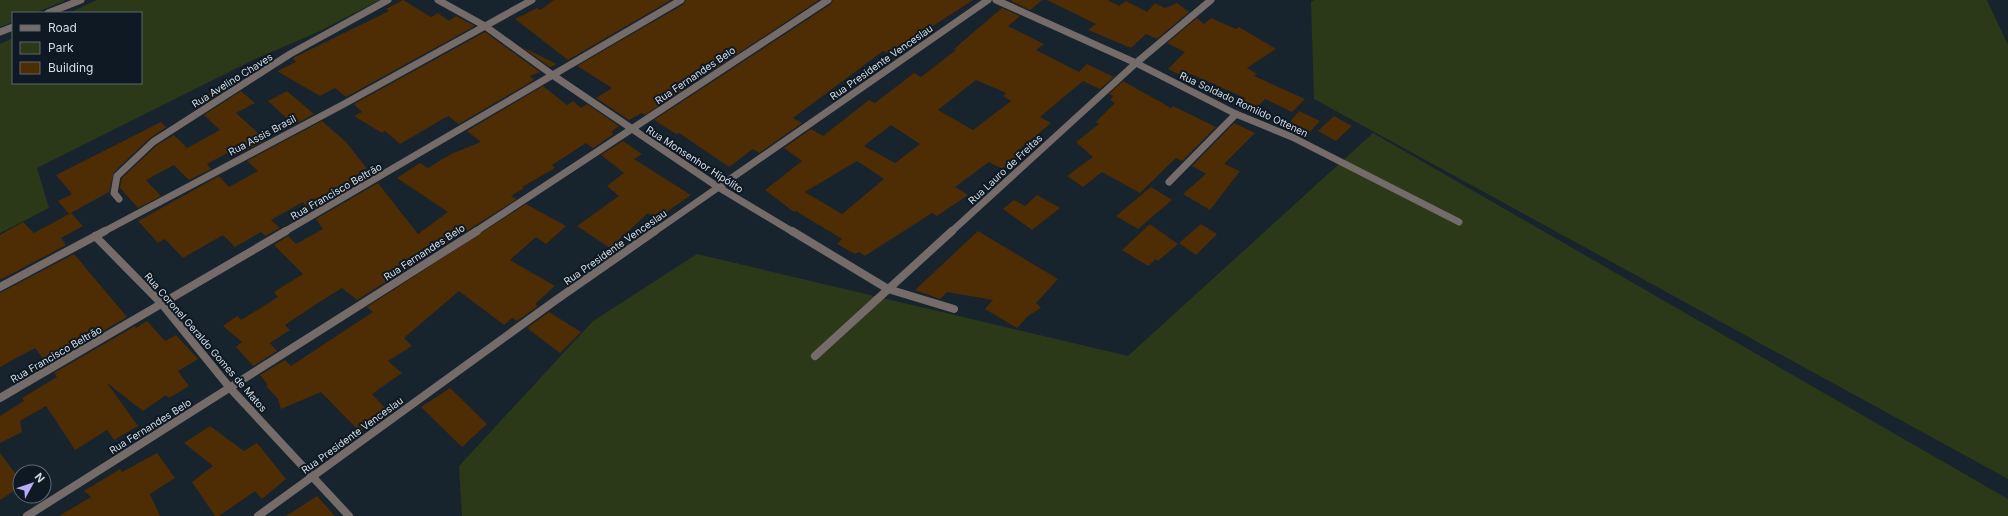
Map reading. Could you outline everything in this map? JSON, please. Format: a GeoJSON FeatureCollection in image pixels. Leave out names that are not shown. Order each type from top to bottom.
{"type":"FeatureCollection","features":[{"type":"Feature","properties":{"kind":"street"},"geometry":{"type":"LineString","coordinates":[[51,12],[81,0]]}},
{"type":"Feature","properties":{"kind":"street","name":"Rua Avelino Chaves"},"geometry":{"type":"LineString","coordinates":[[119,199],[114,193],[117,176],[153,142],[290,54],[388,0]]}},
{"type":"Feature","properties":{"kind":"street","name":"Rua Monsenhor Hipólito"},"geometry":{"type":"LineString","coordinates":[[438,0],[485,26],[632,130],[718,187],[888,290],[954,309]]}},
{"type":"Feature","properties":{"kind":"street","name":"Rua Assis Brasil"},"geometry":{"type":"LineString","coordinates":[[0,287],[344,104],[532,0]]}},
{"type":"Feature","properties":{"kind":"street","name":"Rua Francisco Beltrão"},"geometry":{"type":"LineString","coordinates":[[0,398],[554,76],[681,0]]}},
{"type":"Feature","properties":{"kind":"street","name":"Rua Fernandes Belo"},"geometry":{"type":"LineString","coordinates":[[27,516],[230,388],[632,130],[828,0]]}},
{"type":"Feature","properties":{"kind":"street","name":"Rua Presidente Venceslau"},"geometry":{"type":"LineString","coordinates":[[258,516],[556,300],[988,0]]}},
{"type":"Feature","properties":{"kind":"street","name":"Rua Soldado Romildo Ottenen"},"geometry":{"type":"LineString","coordinates":[[996,0],[1136,63],[1236,114],[1292,137],[1459,222]]}},
{"type":"Feature","properties":{"kind":"street","name":"Rua Lauro de Freitas"},"geometry":{"type":"LineString","coordinates":[[815,356],[1136,63],[1211,0]]}},
{"type":"Feature","properties":{"kind":"street"},"geometry":{"type":"LineString","coordinates":[[0,32],[12,27]]}},
{"type":"Feature","properties":{"kind":"street"},"geometry":{"type":"LineString","coordinates":[[1169,182],[1236,114]]}},
{"type":"Feature","properties":{"kind":"street","name":"Rua Coronel Geraldo Gomes de Matos"},"geometry":{"type":"LineString","coordinates":[[95,236],[162,304],[230,388],[349,516]]}},
{"type":"Feature","properties":{"kind":"green space"},"geometry":{"type":"Polygon","coordinates":[[[0,0],[66,0],[37,12],[12,12],[12,22],[0,27],[0,0]]]}},
{"type":"Feature","properties":{"kind":"green space"},"geometry":{"type":"Polygon","coordinates":[[[97,0],[380,0],[318,32],[255,59],[37,168],[49,208],[0,233],[0,44],[12,38],[12,84],[142,84],[142,12],[70,12],[97,0]]]}},
{"type":"Feature","properties":{"kind":"green space"},"geometry":{"type":"Polygon","coordinates":[[[1314,0],[1987,0],[2008,45],[2008,479],[1314,99],[1311,2],[1314,0]]]}},
{"type":"Feature","properties":{"kind":"green space"},"geometry":{"type":"Polygon","coordinates":[[[1373,133],[2008,499],[2008,516],[462,516],[459,466],[593,321],[697,254],[1128,356],[1373,133]]]}},
{"type":"Feature","properties":{"kind":"building"},"geometry":{"type":"Polygon","coordinates":[[[403,0],[431,17],[438,13],[449,21],[456,16],[475,26],[346,97],[335,88],[320,96],[277,71],[296,62],[293,58],[389,11],[386,9],[403,0]]]}},
{"type":"Feature","properties":{"kind":"building"},"geometry":{"type":"Polygon","coordinates":[[[554,0],[671,0],[568,60],[515,19],[537,8],[540,10],[554,0]]]}},
{"type":"Feature","properties":{"kind":"building"},"geometry":{"type":"Polygon","coordinates":[[[686,0],[819,0],[645,115],[642,113],[629,120],[596,98],[612,88],[577,66],[684,4],[686,0]]]}},
{"type":"Feature","properties":{"kind":"building"},"geometry":{"type":"Polygon","coordinates":[[[833,0],[973,0],[890,54],[883,51],[793,118],[802,123],[759,153],[753,149],[729,167],[679,133],[676,134],[654,120],[831,4],[833,0]]]}},
{"type":"Feature","properties":{"kind":"building"},"geometry":{"type":"Polygon","coordinates":[[[1042,0],[1030,10],[1011,1],[1042,0]]]}},
{"type":"Feature","properties":{"kind":"building"},"geometry":{"type":"Polygon","coordinates":[[[1047,0],[1108,0],[1119,6],[1126,1],[1147,12],[1155,3],[1165,8],[1177,3],[1189,12],[1157,39],[1146,34],[1131,48],[1088,30],[1096,24],[1047,0]]]}},
{"type":"Feature","properties":{"kind":"building"},"geometry":{"type":"Polygon","coordinates":[[[1002,8],[1020,16],[1008,26],[1044,44],[1036,50],[1079,72],[1087,64],[1114,77],[1100,89],[1083,81],[1040,117],[1051,123],[1015,153],[1021,157],[1002,169],[989,162],[955,187],[968,195],[937,216],[932,213],[865,256],[859,252],[855,254],[837,244],[842,239],[796,211],[794,212],[765,190],[802,161],[784,148],[811,129],[823,136],[869,100],[875,103],[914,73],[921,77],[956,50],[954,49],[1002,8]],[[976,80],[938,110],[973,130],[1011,101],[1003,96],[1006,93],[976,80]],[[891,125],[864,146],[895,163],[920,144],[891,125]],[[857,161],[805,192],[842,214],[884,179],[857,161]]]}},
{"type":"Feature","properties":{"kind":"building"},"geometry":{"type":"Polygon","coordinates":[[[1197,18],[1204,24],[1211,18],[1236,29],[1239,27],[1276,49],[1247,68],[1257,74],[1254,76],[1305,99],[1292,112],[1265,99],[1253,112],[1239,105],[1245,98],[1191,74],[1186,78],[1168,69],[1185,52],[1167,43],[1197,18]]]}},
{"type":"Feature","properties":{"kind":"building"},"geometry":{"type":"Polygon","coordinates":[[[485,32],[540,72],[530,76],[534,80],[459,124],[448,116],[400,144],[385,131],[382,133],[354,116],[362,112],[354,104],[485,32]]]}},
{"type":"Feature","properties":{"kind":"building"},"geometry":{"type":"Polygon","coordinates":[[[522,47],[557,64],[550,67],[522,47]]]}},
{"type":"Feature","properties":{"kind":"building"},"geometry":{"type":"Polygon","coordinates":[[[1123,81],[1171,108],[1173,106],[1216,127],[1182,161],[1176,158],[1140,193],[1102,172],[1083,187],[1067,176],[1093,157],[1076,142],[1099,124],[1096,122],[1115,103],[1110,100],[1114,96],[1109,94],[1123,81]]]}},
{"type":"Feature","properties":{"kind":"building"},"geometry":{"type":"Polygon","coordinates":[[[231,83],[233,85],[197,108],[191,102],[231,83]]]}},
{"type":"Feature","properties":{"kind":"building"},"geometry":{"type":"Polygon","coordinates":[[[543,86],[567,105],[573,101],[581,108],[587,104],[619,126],[611,132],[614,134],[593,148],[586,143],[552,165],[555,168],[522,187],[524,188],[511,196],[517,199],[357,300],[342,288],[318,303],[285,325],[290,330],[270,343],[277,351],[253,366],[236,347],[242,342],[223,326],[237,316],[241,320],[278,297],[274,292],[303,274],[274,245],[288,236],[296,244],[323,229],[316,219],[378,183],[418,234],[448,212],[397,178],[420,163],[428,168],[451,154],[481,142],[467,131],[543,86]]]}},
{"type":"Feature","properties":{"kind":"building"},"geometry":{"type":"Polygon","coordinates":[[[241,91],[255,103],[236,113],[266,140],[239,154],[235,149],[207,164],[211,169],[189,180],[174,165],[146,180],[161,196],[138,208],[120,188],[122,178],[156,146],[174,135],[187,148],[220,130],[204,115],[241,91]]]}},
{"type":"Feature","properties":{"kind":"building"},"geometry":{"type":"Polygon","coordinates":[[[287,91],[314,114],[294,125],[268,101],[287,91]]]}},
{"type":"Feature","properties":{"kind":"building"},"geometry":{"type":"Polygon","coordinates":[[[1299,111],[1320,121],[1308,134],[1288,124],[1299,111]]]}},
{"type":"Feature","properties":{"kind":"building"},"geometry":{"type":"Polygon","coordinates":[[[1334,116],[1352,126],[1336,141],[1318,131],[1334,116]]]}},
{"type":"Feature","properties":{"kind":"building"},"geometry":{"type":"Polygon","coordinates":[[[322,121],[346,142],[372,175],[310,211],[303,202],[271,220],[280,228],[265,236],[261,232],[235,247],[223,235],[183,258],[165,239],[158,243],[138,221],[219,176],[229,187],[258,171],[247,161],[322,121]]]}},
{"type":"Feature","properties":{"kind":"building"},"geometry":{"type":"Polygon","coordinates":[[[161,122],[166,127],[150,138],[114,172],[109,192],[69,214],[58,201],[72,194],[56,175],[161,122]]]}},
{"type":"Feature","properties":{"kind":"building"},"geometry":{"type":"Polygon","coordinates":[[[1234,123],[1255,133],[1224,164],[1240,171],[1210,210],[1183,194],[1206,174],[1192,166],[1234,123]]]}},
{"type":"Feature","properties":{"kind":"building"},"geometry":{"type":"Polygon","coordinates":[[[623,141],[642,154],[634,159],[691,195],[656,219],[648,213],[610,248],[577,226],[619,196],[607,186],[624,173],[601,155],[623,141]]]}},
{"type":"Feature","properties":{"kind":"building"},"geometry":{"type":"Polygon","coordinates":[[[1151,187],[1172,200],[1138,229],[1116,216],[1151,187]]]}},
{"type":"Feature","properties":{"kind":"building"},"geometry":{"type":"Polygon","coordinates":[[[1037,195],[1060,208],[1032,230],[1003,209],[1014,200],[1025,206],[1037,195]]]}},
{"type":"Feature","properties":{"kind":"building"},"geometry":{"type":"Polygon","coordinates":[[[526,204],[566,226],[546,244],[536,237],[510,260],[555,286],[535,304],[538,306],[517,321],[512,318],[504,325],[459,291],[404,338],[412,346],[388,361],[402,373],[372,394],[386,409],[360,432],[321,392],[281,409],[278,399],[266,386],[268,385],[260,375],[285,360],[291,366],[373,312],[367,307],[526,204]]]}},
{"type":"Feature","properties":{"kind":"building"},"geometry":{"type":"Polygon","coordinates":[[[71,213],[83,226],[61,238],[66,245],[0,280],[0,235],[23,222],[34,233],[71,213]]]}},
{"type":"Feature","properties":{"kind":"building"},"geometry":{"type":"Polygon","coordinates":[[[1150,224],[1178,244],[1158,261],[1156,259],[1148,266],[1122,250],[1150,224]]]}},
{"type":"Feature","properties":{"kind":"building"},"geometry":{"type":"Polygon","coordinates":[[[1201,224],[1217,234],[1196,255],[1179,243],[1201,224]]]}},
{"type":"Feature","properties":{"kind":"building"},"geometry":{"type":"Polygon","coordinates":[[[978,231],[1058,279],[1036,303],[1041,308],[1028,316],[1017,328],[985,309],[993,300],[947,292],[940,299],[915,290],[978,231]]]}},
{"type":"Feature","properties":{"kind":"building"},"geometry":{"type":"Polygon","coordinates":[[[74,254],[127,317],[47,364],[35,348],[0,367],[0,293],[74,254]]]}},
{"type":"Feature","properties":{"kind":"building"},"geometry":{"type":"Polygon","coordinates":[[[549,312],[581,332],[560,353],[527,328],[549,312]]]}},
{"type":"Feature","properties":{"kind":"building"},"geometry":{"type":"Polygon","coordinates":[[[147,321],[165,341],[176,335],[198,359],[178,371],[189,386],[169,398],[166,395],[143,411],[107,383],[138,426],[114,440],[107,430],[75,450],[46,406],[20,421],[22,432],[0,443],[0,416],[24,401],[22,398],[57,377],[54,373],[135,326],[136,328],[147,321]]]}},
{"type":"Feature","properties":{"kind":"building"},"geometry":{"type":"Polygon","coordinates":[[[450,388],[487,424],[462,447],[421,407],[450,388]]]}},
{"type":"Feature","properties":{"kind":"building"},"geometry":{"type":"Polygon","coordinates":[[[210,426],[244,451],[257,443],[286,479],[262,499],[255,491],[219,516],[215,516],[192,482],[213,466],[184,443],[210,426]]]}},
{"type":"Feature","properties":{"kind":"building"},"geometry":{"type":"Polygon","coordinates":[[[0,453],[12,469],[12,492],[0,500],[0,453]]]}},
{"type":"Feature","properties":{"kind":"building"},"geometry":{"type":"Polygon","coordinates":[[[157,453],[175,478],[150,494],[160,516],[59,516],[91,497],[84,491],[120,469],[122,472],[157,453]]]}},
{"type":"Feature","properties":{"kind":"building"},"geometry":{"type":"Polygon","coordinates":[[[317,496],[335,516],[286,516],[317,496]]]}}]}
